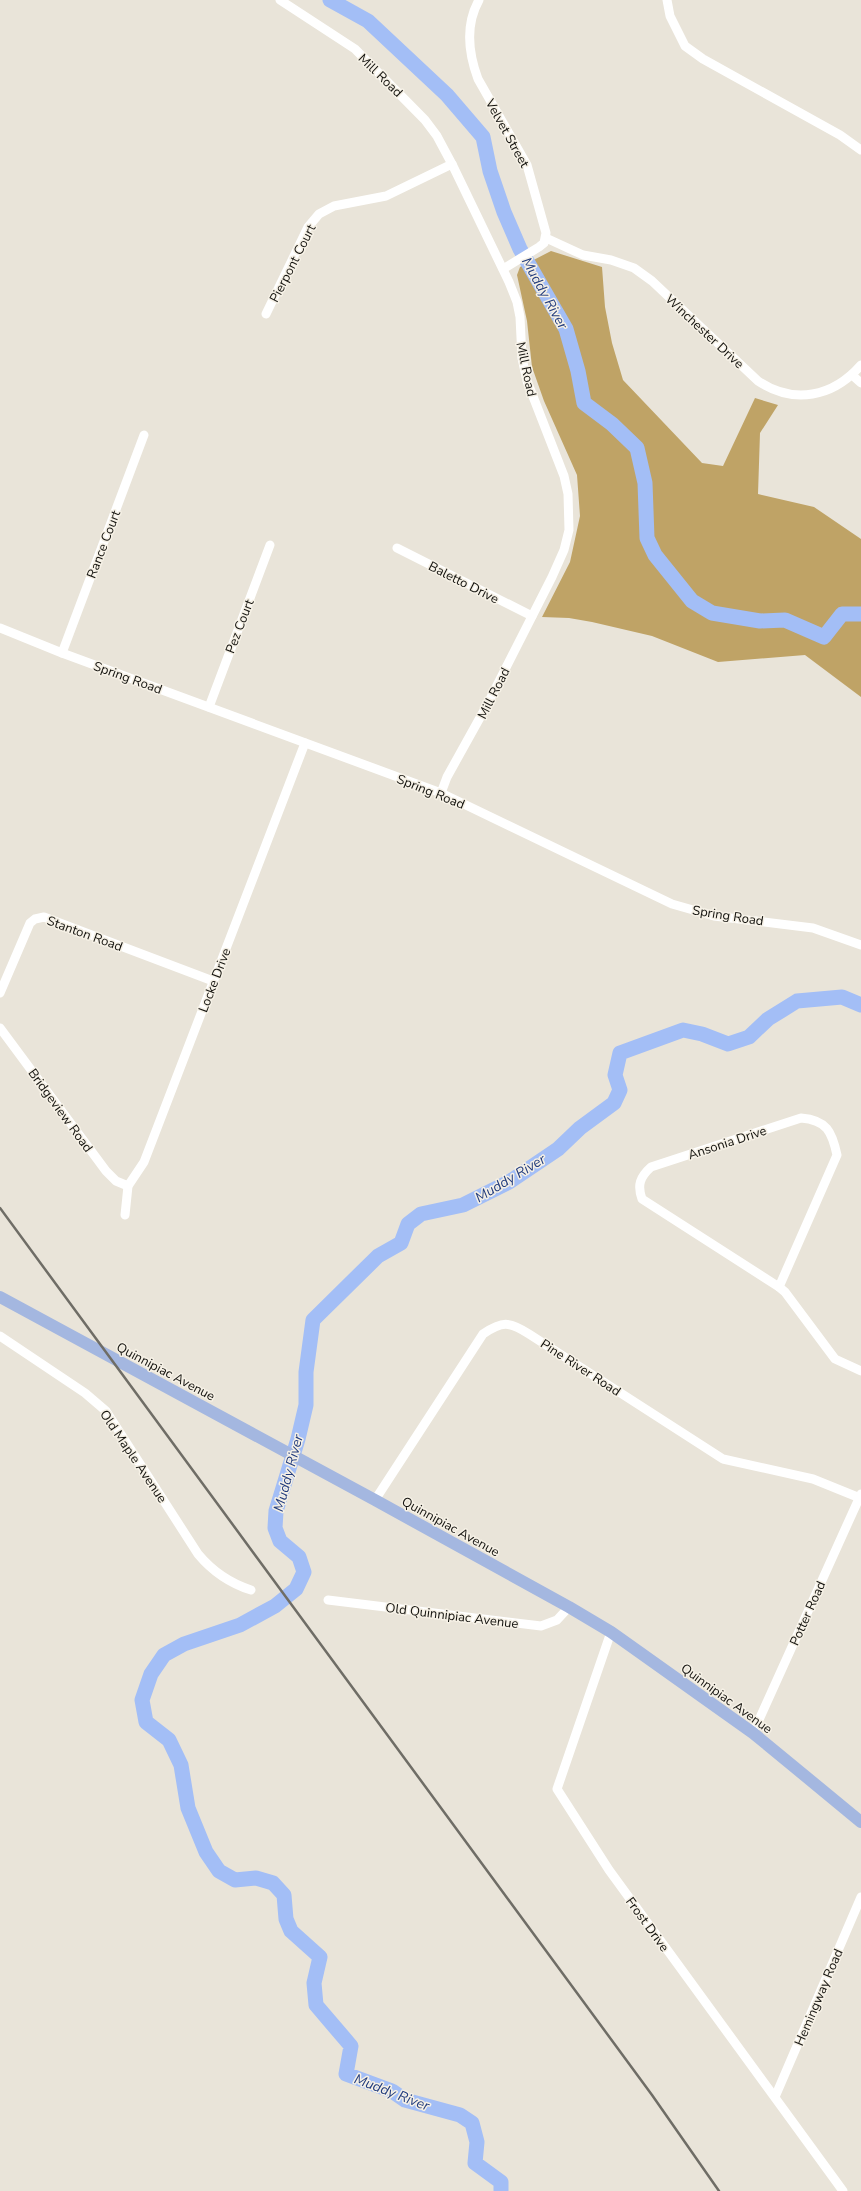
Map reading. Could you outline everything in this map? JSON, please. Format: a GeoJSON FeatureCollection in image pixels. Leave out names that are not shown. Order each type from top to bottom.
{"type":"FeatureCollection","features":[{"type":"Feature","properties":{"kind":"main road","name":"Quinnipiac Avenue"},"geometry":{"type":"LineString","coordinates":[[0,1297],[375,1500],[569,1607],[611,1632],[753,1733],[861,1822]]}},
{"type":"Feature","properties":{"kind":"street","name":"Mill Road"},"geometry":{"type":"LineString","coordinates":[[280,0],[345,42],[374,67],[425,120],[437,136],[452,164],[517,302],[520,317],[522,358],[527,381],[564,476],[568,494],[569,530],[564,550],[487,705],[447,777],[441,793]]}},
{"type":"Feature","properties":{"kind":"street","name":"Velvet Street"},"geometry":{"type":"LineString","coordinates":[[479,0],[471,22],[469,41],[473,65],[478,79],[528,165],[545,227],[546,238]]}},
{"type":"Feature","properties":{"kind":"street"},"geometry":{"type":"LineString","coordinates":[[667,0],[670,16],[685,46],[703,59],[840,135],[861,150]]}},
{"type":"Feature","properties":{"kind":"street","name":"Pierpont Court"},"geometry":{"type":"LineString","coordinates":[[266,314],[308,227],[319,214],[334,206],[386,196],[452,164]]}},
{"type":"Feature","properties":{"kind":"street"},"geometry":{"type":"LineString","coordinates":[[502,269],[533,252],[544,243],[546,238]]}},
{"type":"Feature","properties":{"kind":"street","name":"Winchester Drive"},"geometry":{"type":"LineString","coordinates":[[546,238],[583,255],[611,260],[634,268],[652,281],[758,381],[771,390],[806,396],[823,392],[852,375],[861,365]]}},
{"type":"Feature","properties":{"kind":"street"},"geometry":{"type":"LineString","coordinates":[[852,375],[861,383]]}},
{"type":"Feature","properties":{"kind":"street","name":"Rance Court"},"geometry":{"type":"LineString","coordinates":[[62,653],[144,435]]}},
{"type":"Feature","properties":{"kind":"street","name":"Pez Court"},"geometry":{"type":"LineString","coordinates":[[209,707],[270,545]]}},
{"type":"Feature","properties":{"kind":"street","name":"Baletto Drive"},"geometry":{"type":"LineString","coordinates":[[397,548],[532,616]]}},
{"type":"Feature","properties":{"kind":"street","name":"Spring Road"},"geometry":{"type":"LineString","coordinates":[[0,628],[62,653],[441,793],[672,904],[714,916],[813,928],[861,945]]}},
{"type":"Feature","properties":{"kind":"street","name":"Locke Drive"},"geometry":{"type":"LineString","coordinates":[[125,1215],[128,1186],[144,1162],[305,743]]}},
{"type":"Feature","properties":{"kind":"street","name":"Stanton Road"},"geometry":{"type":"LineString","coordinates":[[0,993],[30,923],[35,919],[44,917],[213,981]]}},
{"type":"Feature","properties":{"kind":"street","name":"Bridgeview Road"},"geometry":{"type":"LineString","coordinates":[[0,1028],[106,1171],[116,1181],[128,1186]]}},
{"type":"Feature","properties":{"kind":"street","name":"Ansonia Drive"},"geometry":{"type":"LineString","coordinates":[[779,1287],[836,1155],[832,1134],[822,1124],[812,1119],[801,1118],[651,1167],[644,1174],[639,1184],[642,1199],[779,1287],[785,1292],[835,1359],[861,1371]]}},
{"type":"Feature","properties":{"kind":"street","name":"Pine River Road"},"geometry":{"type":"LineString","coordinates":[[375,1500],[483,1334],[495,1326],[508,1323],[529,1334],[723,1459],[813,1479],[860,1496]]}},
{"type":"Feature","properties":{"kind":"street","name":"Old Maple Avenue"},"geometry":{"type":"LineString","coordinates":[[0,1336],[85,1393],[106,1411],[198,1554],[208,1566],[227,1581],[252,1590]]}},
{"type":"Feature","properties":{"kind":"street","name":"Potter Road"},"geometry":{"type":"LineString","coordinates":[[753,1733],[860,1496]]}},
{"type":"Feature","properties":{"kind":"street","name":"Old Quinnipiac Avenue"},"geometry":{"type":"LineString","coordinates":[[328,1600],[537,1625],[549,1624],[557,1620],[569,1607]]}},
{"type":"Feature","properties":{"kind":"street","name":"Frost Drive"},"geometry":{"type":"LineString","coordinates":[[611,1632],[557,1789],[609,1870],[843,2191]]}},
{"type":"Feature","properties":{"kind":"street","name":"Hemingway Road"},"geometry":{"type":"LineString","coordinates":[[775,2097],[861,1897]]}},
{"type":"Feature","properties":{"kind":"shaded area"},"geometry":{"type":"Polygon","coordinates":[[[551,251],[602,267],[605,307],[612,343],[623,380],[702,463],[723,466],[755,398],[778,405],[760,433],[758,494],[814,507],[861,539],[861,697],[805,655],[718,662],[652,636],[569,618],[542,617],[570,562],[580,516],[577,475],[544,401],[532,367],[527,321],[517,275],[520,267],[551,251]]]}},
{"type":"Feature","properties":{"kind":"waterway","name":"Muddy River"},"geometry":{"type":"LineString","coordinates":[[330,0],[368,21],[447,95],[483,137],[490,171],[504,212],[520,249],[566,329],[578,371],[584,403],[612,424],[637,448],[645,483],[647,538],[655,555],[692,601],[712,613],[760,621],[785,620],[824,637],[842,614],[861,614]]}},
{"type":"Feature","properties":{"kind":"waterway","name":"Muddy River"},"geometry":{"type":"LineString","coordinates":[[501,2191],[501,2182],[475,2163],[477,2142],[472,2123],[460,2115],[405,2100],[392,2091],[346,2074],[351,2046],[316,2005],[314,1983],[320,1957],[291,1931],[286,1919],[284,1895],[273,1883],[256,1878],[235,1880],[219,1871],[206,1852],[188,1808],[181,1765],[169,1740],[146,1722],[142,1700],[151,1674],[164,1655],[184,1644],[240,1625],[275,1606],[296,1589],[304,1572],[299,1557],[280,1541],[275,1528],[276,1511],[298,1439],[306,1405],[306,1372],[313,1320],[378,1256],[401,1243],[408,1224],[421,1214],[463,1205],[509,1182],[558,1149],[580,1128],[614,1103],[620,1090],[615,1075],[620,1053],[683,1030],[702,1034],[728,1044],[749,1037],[768,1019],[797,1001],[842,997],[861,1005]]}},
{"type":"Feature","properties":{"kind":"railway"},"geometry":{"type":"LineString","coordinates":[[0,1208],[652,2095],[719,2191]]}}]}
